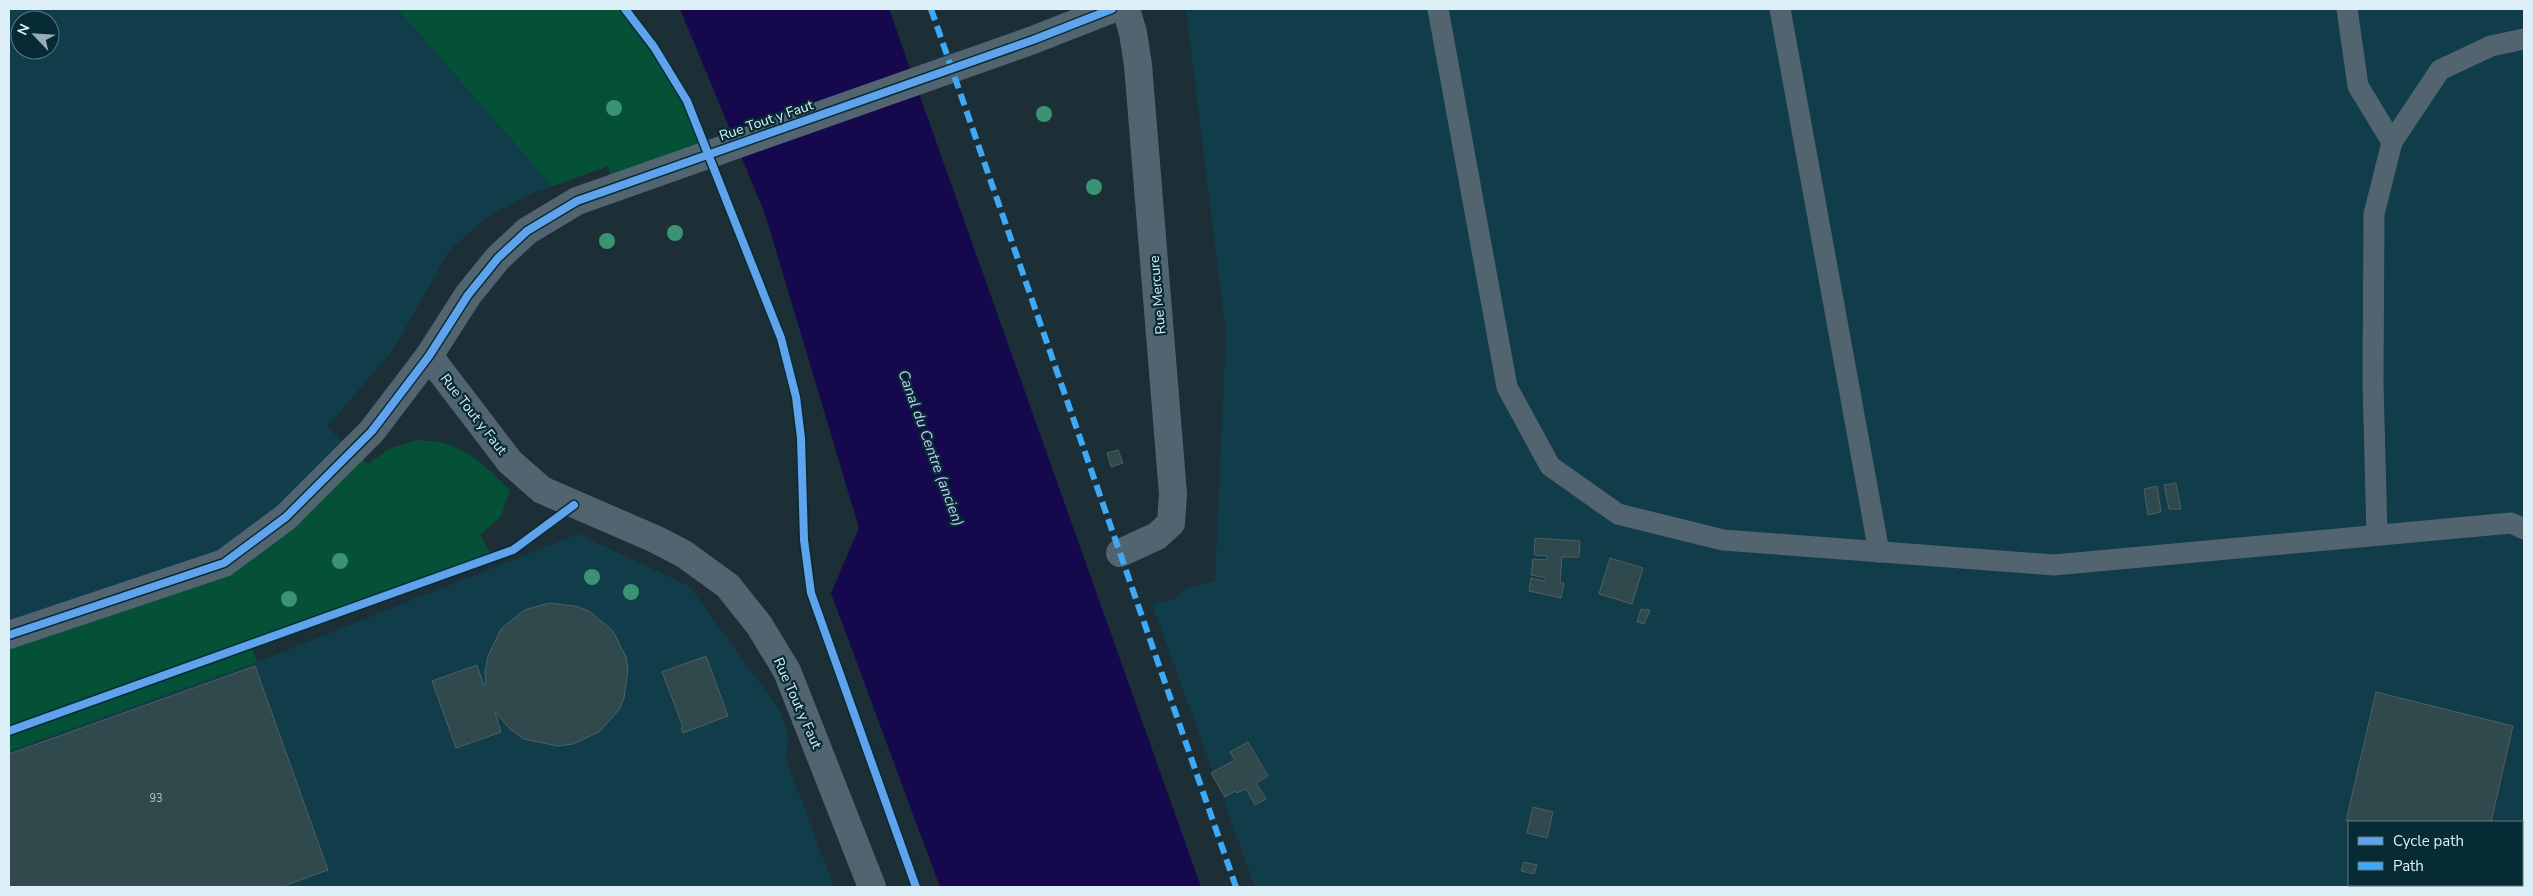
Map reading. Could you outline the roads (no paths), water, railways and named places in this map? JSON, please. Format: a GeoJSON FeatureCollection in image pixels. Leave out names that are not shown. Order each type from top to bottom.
{"type":"FeatureCollection","features":[{"type":"Feature","properties":{"kind":"street","name":"Rue Tout y Faut"},"geometry":{"type":"LineString","coordinates":[[872,887],[787,671],[759,624],[728,586],[684,554],[655,539],[542,490],[510,462],[429,356],[498,258],[527,231],[577,201],[1033,40],[1112,9]]}},
{"type":"Feature","properties":{"kind":"street","name":"Rue Mercure"},"geometry":{"type":"LineString","coordinates":[[1120,552],[1157,536],[1170,523],[1173,494],[1138,65],[1133,33],[1126,9]]}},
{"type":"Feature","properties":{"kind":"street"},"geometry":{"type":"LineString","coordinates":[[9,635],[224,563],[286,517],[366,438],[429,356]]}},
{"type":"Feature","properties":{"kind":"lane"},"geometry":{"type":"LineString","coordinates":[[1438,9],[1507,387],[1550,466],[1618,514],[1723,540],[2054,565],[2511,523],[2524,529]]}},
{"type":"Feature","properties":{"kind":"lane"},"geometry":{"type":"LineString","coordinates":[[1780,9],[1878,552]]}},
{"type":"Feature","properties":{"kind":"lane"},"geometry":{"type":"LineString","coordinates":[[2347,9],[2358,86],[2392,142]]}},
{"type":"Feature","properties":{"kind":"lane"},"geometry":{"type":"LineString","coordinates":[[2377,535],[2373,382],[2374,214],[2392,142],[2440,70],[2491,46],[2524,39]]}},
{"type":"Feature","properties":{"kind":"water","name":"Canal du Centre (ancien)"},"geometry":{"type":"Polygon","coordinates":[[[680,9],[889,9],[1201,887],[940,887],[831,593],[859,528],[765,214],[680,9]]]}}]}
